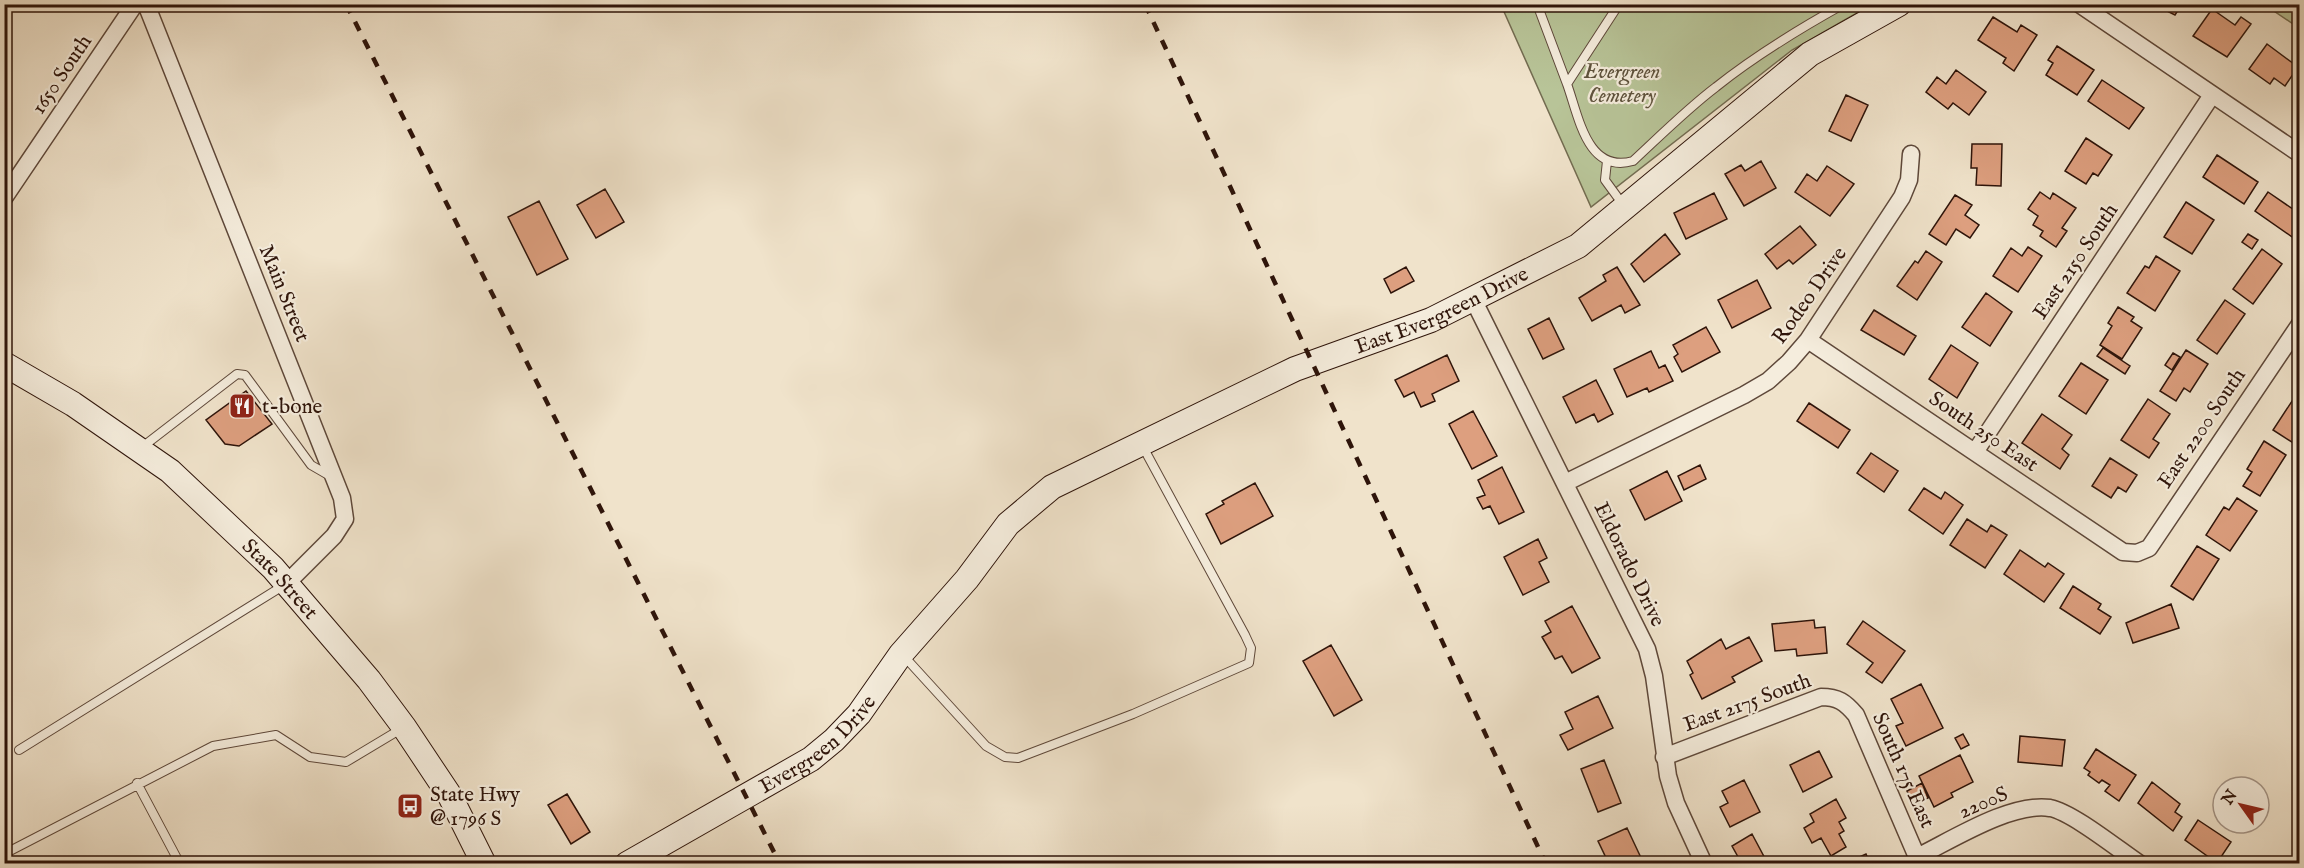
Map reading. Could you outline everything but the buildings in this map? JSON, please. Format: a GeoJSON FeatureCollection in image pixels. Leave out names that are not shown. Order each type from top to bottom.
{"type":"FeatureCollection","features":[{"type":"Feature","properties":{"kind":"street","name":"1650 South"},"geometry":{"type":"LineString","coordinates":[[4,198],[135,4]]}},
{"type":"Feature","properties":{"kind":"street","name":"Main Street"},"geometry":{"type":"LineString","coordinates":[[146,4],[342,498],[345,519],[334,536],[286,584]]}},
{"type":"Feature","properties":{"kind":"street","name":"East Evergreen Drive"},"geometry":{"type":"LineString","coordinates":[[967,579],[1008,524],[1029,504],[1077,473],[1295,369],[1431,320],[1578,246],[1810,54],[1899,4]]}},
{"type":"Feature","properties":{"kind":"street"},"geometry":{"type":"LineString","coordinates":[[2079,4],[2300,154]]}},
{"type":"Feature","properties":{"kind":"street","name":"East 2150 South"},"geometry":{"type":"LineString","coordinates":[[1976,452],[2212,95]]}},
{"type":"Feature","properties":{"kind":"street","name":"Rodeo Drive"},"geometry":{"type":"LineString","coordinates":[[1564,483],[1768,381],[1808,340],[1902,197],[1909,180],[1911,154]]}},
{"type":"Feature","properties":{"kind":"street","name":"Eldorado Drive"},"geometry":{"type":"LineString","coordinates":[[1473,299],[1647,649],[1654,676],[1664,756],[1676,803],[1704,864]]}},
{"type":"Feature","properties":{"kind":"street","name":"East 2200 South"},"geometry":{"type":"LineString","coordinates":[[2137,553],[2149,548],[2300,324]]}},
{"type":"Feature","properties":{"kind":"street","name":"South 250 East"},"geometry":{"type":"LineString","coordinates":[[1808,340],[2123,552],[2137,553]]}},
{"type":"Feature","properties":{"kind":"street","name":"State Street"},"geometry":{"type":"LineString","coordinates":[[4,364],[73,404],[170,471],[217,513],[286,584],[362,671],[404,727],[450,796],[484,864]]}},
{"type":"Feature","properties":{"kind":"street","name":"Evergreen Drive"},"geometry":{"type":"LineString","coordinates":[[627,864],[811,759],[834,740],[859,714],[902,654],[967,579]]}},
{"type":"Feature","properties":{"kind":"street","name":"East 2175 South"},"geometry":{"type":"LineString","coordinates":[[1664,756],[1821,697],[1835,697],[1846,703]]}},
{"type":"Feature","properties":{"kind":"street","name":"South 175 East"},"geometry":{"type":"LineString","coordinates":[[1846,703],[1856,715],[1919,860]]}},
{"type":"Feature","properties":{"kind":"street","name":"2200S"},"geometry":{"type":"LineString","coordinates":[[1919,860],[2023,809],[2051,808],[2099,836],[2140,864]]}},
{"type":"Feature","properties":{"kind":"lane"},"geometry":{"type":"LineString","coordinates":[[1538,4],[1592,150],[1607,161],[1620,165],[1633,161],[1714,88],[1794,31],[1844,4]]}},
{"type":"Feature","properties":{"kind":"lane"},"geometry":{"type":"LineString","coordinates":[[1567,84],[1619,4]]}},
{"type":"Feature","properties":{"kind":"lane"},"geometry":{"type":"LineString","coordinates":[[1607,161],[1605,180],[1625,207]]}},
{"type":"Feature","properties":{"kind":"lane"},"geometry":{"type":"LineString","coordinates":[[141,449],[237,374],[245,375],[311,465],[335,478]]}},
{"type":"Feature","properties":{"kind":"lane"},"geometry":{"type":"LineString","coordinates":[[902,654],[986,746],[1005,757],[1018,758],[1133,714],[1249,663],[1251,648],[1245,635],[1141,442]]}},
{"type":"Feature","properties":{"kind":"lane"},"geometry":{"type":"LineString","coordinates":[[19,750],[286,584]]}},
{"type":"Feature","properties":{"kind":"lane"},"geometry":{"type":"LineString","coordinates":[[4,854],[137,783],[213,746],[276,735],[310,757],[346,762],[404,727]]}},
{"type":"Feature","properties":{"kind":"lane"},"geometry":{"type":"LineString","coordinates":[[137,783],[180,864]]}},
{"type":"Feature","properties":{"kind":"green space","name":"Evergreen Cemetery"},"geometry":{"type":"Polygon","coordinates":[[[1501,5],[1871,5],[1792,50],[1591,207],[1501,5]]]}},
{"type":"Feature","properties":{"kind":"green space"},"geometry":{"type":"Polygon","coordinates":[[[2265,5],[2299,5],[2299,28],[2265,5]]]}},
{"type":"Feature","properties":{"kind":"railway"},"geometry":{"type":"LineString","coordinates":[[346,4],[780,864]]}},
{"type":"Feature","properties":{"kind":"railway"},"geometry":{"type":"LineString","coordinates":[[1145,4],[1546,864]]}},
{"type":"Feature","properties":{"kind":"place","name":"t-bone"},"geometry":{"type":"Point","coordinates":[242,406]}},
{"type":"Feature","properties":{"kind":"place","name":"State Hwy @ 1796 S"},"geometry":{"type":"Point","coordinates":[410,806]}}]}
